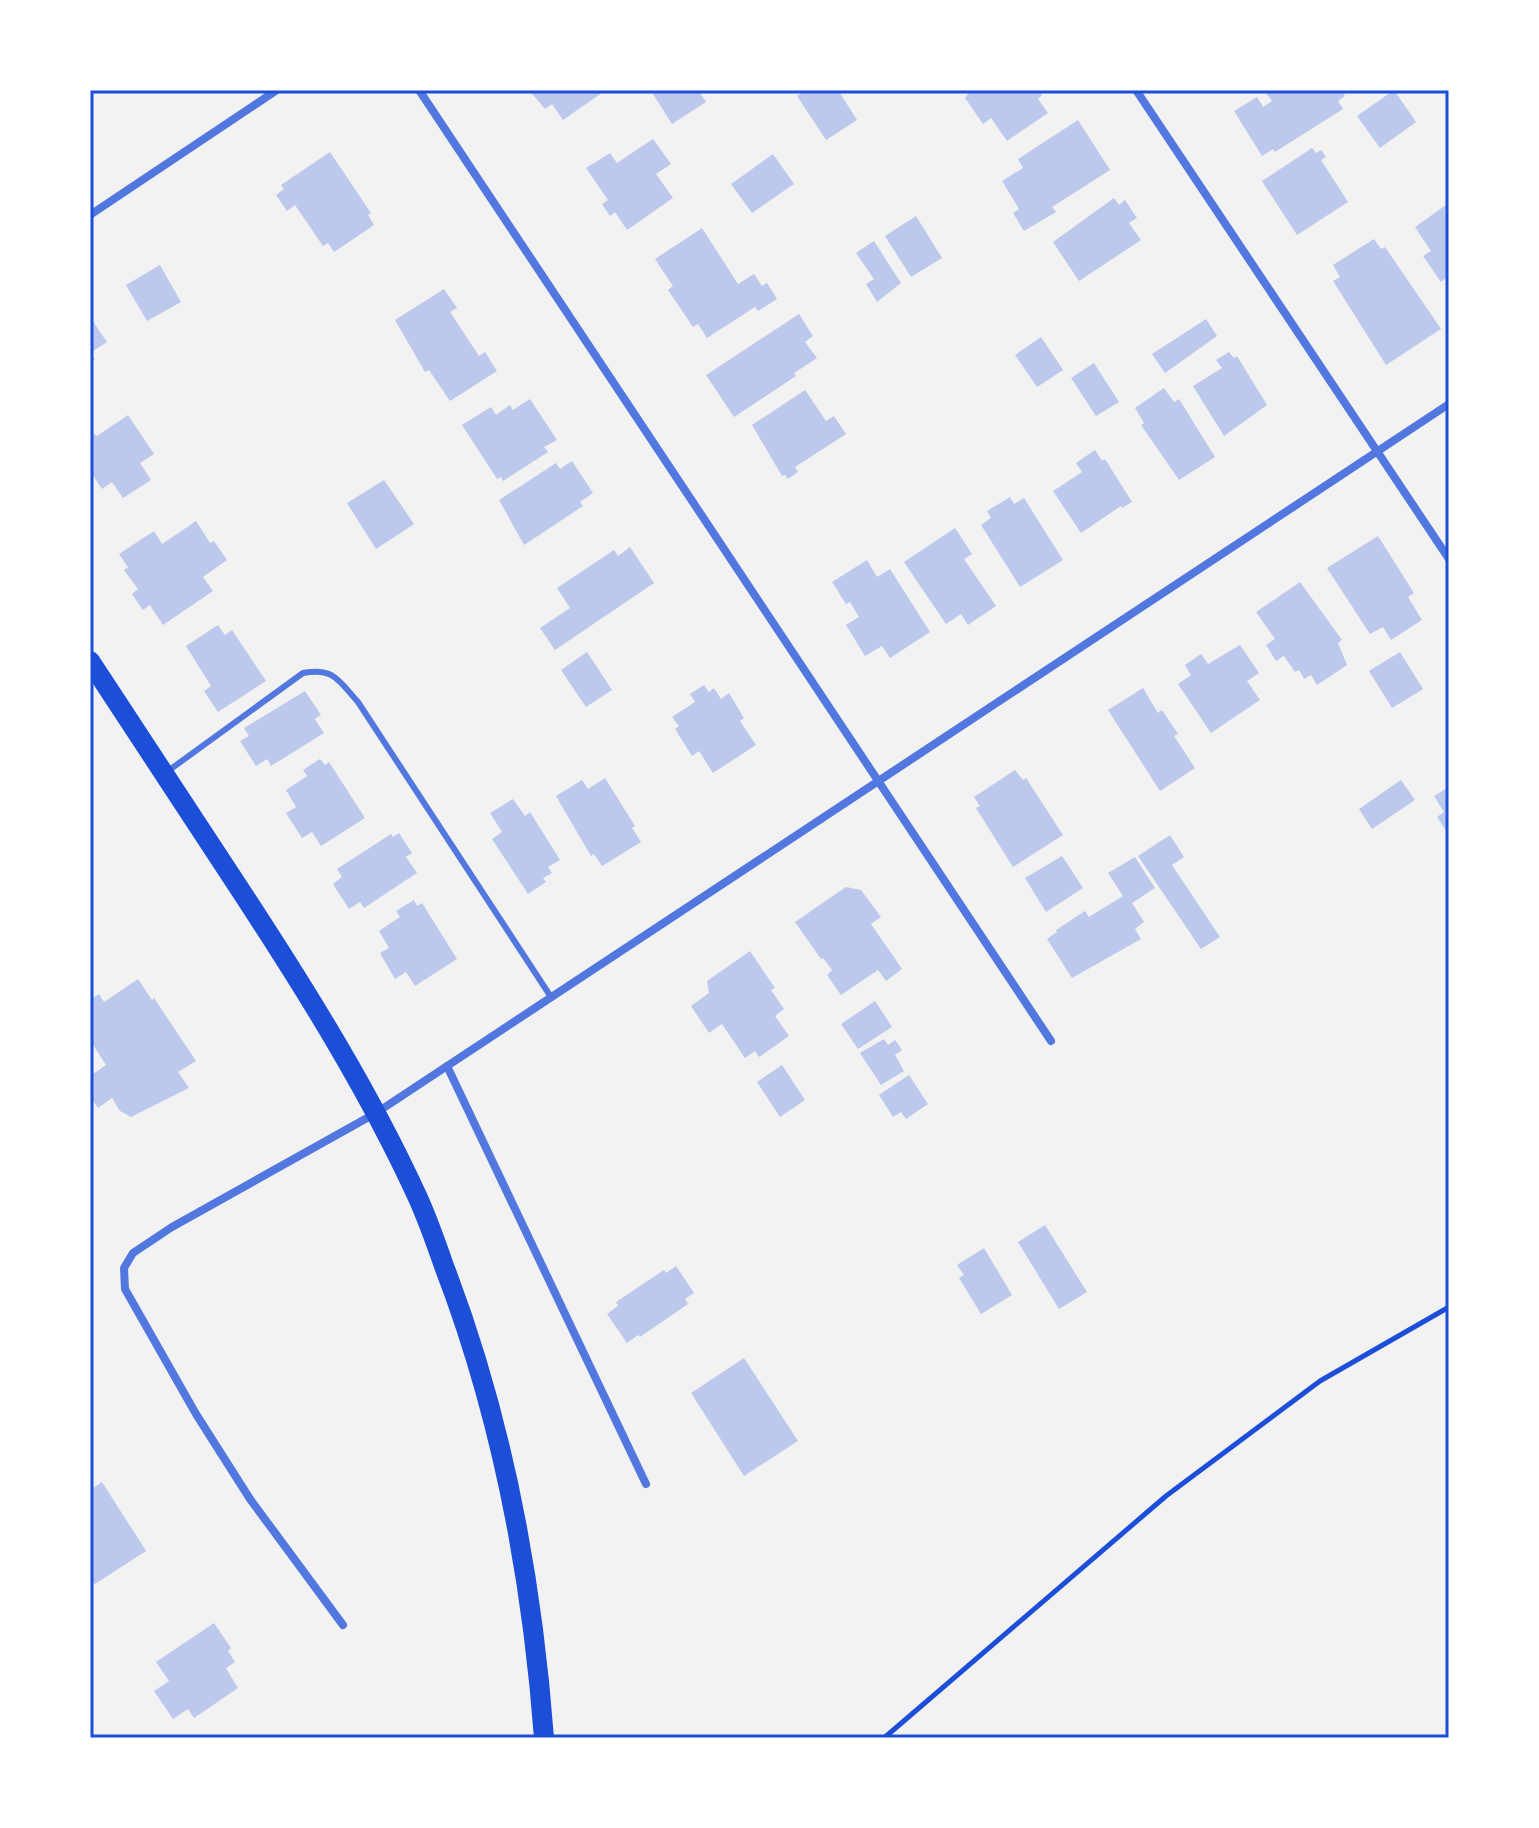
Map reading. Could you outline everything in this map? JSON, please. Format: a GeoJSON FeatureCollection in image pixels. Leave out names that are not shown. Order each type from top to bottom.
{"type":"FeatureCollection","features":[{"type":"Feature","properties":{"kind":"main road"},"geometry":{"type":"LineString","coordinates":[[90,661],[309,995],[376,1113],[425,1214],[461,1311],[495,1423],[520,1539],[535,1632],[544,1738]]}},
{"type":"Feature","properties":{"kind":"street"},"geometry":{"type":"LineString","coordinates":[[90,215],[277,90]]}},
{"type":"Feature","properties":{"kind":"street"},"geometry":{"type":"LineString","coordinates":[[419,90],[1051,1041]]}},
{"type":"Feature","properties":{"kind":"street"},"geometry":{"type":"LineString","coordinates":[[1136,90],[1449,559]]}},
{"type":"Feature","properties":{"kind":"street"},"geometry":{"type":"LineString","coordinates":[[343,1625],[250,1499],[196,1414],[125,1289],[124,1268],[133,1253],[172,1227],[376,1113],[1449,404]]}},
{"type":"Feature","properties":{"kind":"street"},"geometry":{"type":"LineString","coordinates":[[447,1066],[646,1484]]}},
{"type":"Feature","properties":{"kind":"lane"},"geometry":{"type":"LineString","coordinates":[[165,773],[303,673],[320,670],[335,676],[358,702],[551,997]]}},
{"type":"Feature","properties":{"kind":"path"},"geometry":{"type":"LineString","coordinates":[[884,1738],[1166,1496],[1320,1381],[1449,1307]]}},
{"type":"Feature","properties":{"kind":"building"},"geometry":{"type":"Polygon","coordinates":[[[529,90],[606,90],[563,120],[552,104],[545,109],[529,90]]]}},
{"type":"Feature","properties":{"kind":"building"},"geometry":{"type":"Polygon","coordinates":[[[659,90],[698,90],[706,102],[672,124],[653,94],[659,90]]]}},
{"type":"Feature","properties":{"kind":"building"},"geometry":{"type":"Polygon","coordinates":[[[805,90],[838,90],[857,120],[826,140],[797,96],[805,90]]]}},
{"type":"Feature","properties":{"kind":"building"},"geometry":{"type":"Polygon","coordinates":[[[971,90],[1040,90],[1042,95],[1038,99],[1048,113],[1007,141],[991,118],[983,124],[965,98],[971,90]]]}},
{"type":"Feature","properties":{"kind":"building"},"geometry":{"type":"Polygon","coordinates":[[[1272,90],[1341,90],[1345,96],[1338,101],[1343,109],[1275,152],[1273,149],[1262,156],[1234,111],[1257,97],[1263,107],[1272,101],[1266,93],[1272,90]]]}},
{"type":"Feature","properties":{"kind":"building"},"geometry":{"type":"Polygon","coordinates":[[[1394,90],[1416,122],[1380,148],[1357,116],[1394,90]]]}},
{"type":"Feature","properties":{"kind":"building"},"geometry":{"type":"Polygon","coordinates":[[[1078,120],[1110,170],[1052,207],[1056,212],[1024,231],[1013,213],[1019,209],[1002,181],[1023,168],[1018,159],[1078,120]]]}},
{"type":"Feature","properties":{"kind":"building"},"geometry":{"type":"Polygon","coordinates":[[[653,139],[671,164],[656,174],[673,198],[627,230],[615,212],[610,216],[602,204],[608,200],[586,168],[610,153],[617,163],[653,139]]]}},
{"type":"Feature","properties":{"kind":"building"},"geometry":{"type":"Polygon","coordinates":[[[1312,148],[1316,153],[1321,150],[1326,157],[1321,160],[1348,202],[1297,235],[1262,181],[1312,148]]]}},
{"type":"Feature","properties":{"kind":"building"},"geometry":{"type":"Polygon","coordinates":[[[330,152],[371,213],[368,215],[374,225],[334,252],[328,243],[323,246],[295,205],[287,211],[276,195],[284,189],[281,185],[330,152]]]}},
{"type":"Feature","properties":{"kind":"building"},"geometry":{"type":"Polygon","coordinates":[[[773,154],[794,184],[752,213],[731,184],[773,154]]]}},
{"type":"Feature","properties":{"kind":"building"},"geometry":{"type":"Polygon","coordinates":[[[1114,198],[1119,205],[1125,200],[1137,218],[1129,223],[1141,240],[1079,281],[1053,242],[1114,198]]]}},
{"type":"Feature","properties":{"kind":"building"},"geometry":{"type":"Polygon","coordinates":[[[1446,205],[1449,209],[1449,283],[1446,278],[1441,282],[1423,256],[1431,251],[1415,227],[1446,205]]]}},
{"type":"Feature","properties":{"kind":"building"},"geometry":{"type":"Polygon","coordinates":[[[916,216],[942,258],[911,277],[885,236],[916,216]]]}},
{"type":"Feature","properties":{"kind":"building"},"geometry":{"type":"Polygon","coordinates":[[[702,228],[738,284],[754,274],[762,286],[767,283],[777,299],[758,311],[755,307],[707,338],[698,324],[693,327],[668,290],[673,286],[655,259],[702,228]]]}},
{"type":"Feature","properties":{"kind":"building"},"geometry":{"type":"Polygon","coordinates":[[[1374,239],[1381,249],[1385,247],[1441,329],[1386,365],[1333,281],[1340,277],[1333,265],[1374,239]]]}},
{"type":"Feature","properties":{"kind":"building"},"geometry":{"type":"Polygon","coordinates":[[[874,241],[901,283],[877,302],[866,284],[874,279],[856,253],[874,241]]]}},
{"type":"Feature","properties":{"kind":"building"},"geometry":{"type":"Polygon","coordinates":[[[160,265],[181,302],[147,321],[126,285],[160,265]]]}},
{"type":"Feature","properties":{"kind":"building"},"geometry":{"type":"Polygon","coordinates":[[[444,289],[457,308],[450,312],[479,356],[485,352],[497,371],[450,401],[429,370],[425,372],[395,320],[444,289]]]}},
{"type":"Feature","properties":{"kind":"building"},"geometry":{"type":"Polygon","coordinates":[[[799,314],[813,336],[805,342],[817,358],[794,373],[796,376],[734,417],[706,375],[799,314]]]}},
{"type":"Feature","properties":{"kind":"building"},"geometry":{"type":"Polygon","coordinates":[[[90,317],[107,342],[90,353],[90,317]]]}},
{"type":"Feature","properties":{"kind":"building"},"geometry":{"type":"Polygon","coordinates":[[[1206,319],[1217,336],[1165,373],[1152,354],[1206,319]]]}},
{"type":"Feature","properties":{"kind":"building"},"geometry":{"type":"Polygon","coordinates":[[[1041,337],[1063,370],[1037,387],[1015,355],[1041,337]]]}},
{"type":"Feature","properties":{"kind":"building"},"geometry":{"type":"Polygon","coordinates":[[[1229,352],[1234,358],[1237,356],[1267,405],[1224,436],[1193,386],[1222,368],[1216,360],[1229,352]]]}},
{"type":"Feature","properties":{"kind":"building"},"geometry":{"type":"Polygon","coordinates":[[[1094,363],[1119,402],[1096,416],[1071,378],[1094,363]]]}},
{"type":"Feature","properties":{"kind":"building"},"geometry":{"type":"Polygon","coordinates":[[[1164,388],[1174,402],[1179,399],[1215,457],[1179,480],[1141,425],[1144,423],[1135,408],[1164,388]]]}},
{"type":"Feature","properties":{"kind":"building"},"geometry":{"type":"Polygon","coordinates":[[[805,390],[826,421],[834,416],[846,434],[795,467],[798,472],[788,479],[782,476],[752,425],[805,390]]]}},
{"type":"Feature","properties":{"kind":"building"},"geometry":{"type":"Polygon","coordinates":[[[530,399],[557,440],[544,447],[548,452],[503,481],[501,477],[497,479],[462,425],[491,407],[496,415],[510,405],[513,410],[530,399]]]}},
{"type":"Feature","properties":{"kind":"building"},"geometry":{"type":"Polygon","coordinates":[[[128,415],[154,454],[140,463],[151,480],[123,498],[112,482],[102,489],[90,471],[90,437],[94,434],[97,436],[128,415]]]}},
{"type":"Feature","properties":{"kind":"building"},"geometry":{"type":"Polygon","coordinates":[[[1095,450],[1102,461],[1105,459],[1132,502],[1081,533],[1053,491],[1082,472],[1076,463],[1095,450]]]}},
{"type":"Feature","properties":{"kind":"building"},"geometry":{"type":"Polygon","coordinates":[[[572,461],[593,493],[580,502],[583,506],[524,545],[499,500],[556,463],[560,469],[572,461]]]}},
{"type":"Feature","properties":{"kind":"building"},"geometry":{"type":"Polygon","coordinates":[[[384,480],[414,524],[376,549],[347,503],[384,480]]]}},
{"type":"Feature","properties":{"kind":"building"},"geometry":{"type":"Polygon","coordinates":[[[1010,497],[1014,504],[1024,498],[1063,560],[1020,587],[981,525],[991,518],[987,511],[1010,497]]]}},
{"type":"Feature","properties":{"kind":"building"},"geometry":{"type":"Polygon","coordinates":[[[196,521],[210,543],[214,541],[227,560],[203,577],[213,591],[163,625],[150,605],[143,610],[132,594],[138,589],[124,570],[128,567],[119,554],[154,531],[162,544],[196,521]]]}},
{"type":"Feature","properties":{"kind":"building"},"geometry":{"type":"Polygon","coordinates":[[[955,528],[972,554],[964,559],[996,606],[968,625],[961,614],[946,624],[904,562],[955,528]]]}},
{"type":"Feature","properties":{"kind":"building"},"geometry":{"type":"Polygon","coordinates":[[[1378,536],[1414,593],[1408,597],[1422,620],[1391,640],[1383,627],[1370,634],[1327,568],[1378,536]]]}},
{"type":"Feature","properties":{"kind":"building"},"geometry":{"type":"Polygon","coordinates":[[[630,547],[654,583],[555,650],[540,628],[570,608],[557,588],[614,550],[618,556],[630,547]]]}},
{"type":"Feature","properties":{"kind":"building"},"geometry":{"type":"Polygon","coordinates":[[[867,560],[877,577],[890,569],[930,632],[890,658],[882,646],[865,656],[846,625],[859,617],[832,582],[867,560]]]}},
{"type":"Feature","properties":{"kind":"building"},"geometry":{"type":"Polygon","coordinates":[[[1300,582],[1342,640],[1338,643],[1347,665],[1317,685],[1311,675],[1304,679],[1299,670],[1295,672],[1284,656],[1276,661],[1266,645],[1275,639],[1256,612],[1300,582]]]}},
{"type":"Feature","properties":{"kind":"building"},"geometry":{"type":"Polygon","coordinates":[[[218,625],[225,635],[232,630],[266,681],[218,712],[204,691],[211,686],[186,646],[218,625]]]}},
{"type":"Feature","properties":{"kind":"building"},"geometry":{"type":"Polygon","coordinates":[[[1240,645],[1259,673],[1247,681],[1260,700],[1211,733],[1178,684],[1191,675],[1185,665],[1201,654],[1208,664],[1240,645]]]}},
{"type":"Feature","properties":{"kind":"building"},"geometry":{"type":"Polygon","coordinates":[[[587,652],[612,690],[586,707],[561,670],[587,652]]]}},
{"type":"Feature","properties":{"kind":"building"},"geometry":{"type":"Polygon","coordinates":[[[1400,652],[1423,689],[1392,708],[1369,671],[1400,652]]]}},
{"type":"Feature","properties":{"kind":"building"},"geometry":{"type":"Polygon","coordinates":[[[704,685],[709,692],[714,688],[721,699],[729,693],[744,718],[740,721],[756,745],[713,773],[699,751],[692,756],[675,729],[679,726],[672,717],[695,702],[690,694],[704,685]]]}},
{"type":"Feature","properties":{"kind":"building"},"geometry":{"type":"Polygon","coordinates":[[[1143,688],[1158,713],[1162,710],[1178,734],[1174,736],[1195,768],[1160,791],[1108,710],[1143,688]]]}},
{"type":"Feature","properties":{"kind":"building"},"geometry":{"type":"Polygon","coordinates":[[[305,691],[321,715],[315,719],[324,733],[271,766],[267,759],[256,766],[240,741],[249,736],[244,728],[305,691]]]}},
{"type":"Feature","properties":{"kind":"building"},"geometry":{"type":"Polygon","coordinates":[[[320,759],[325,765],[329,762],[365,818],[321,846],[312,832],[302,838],[286,813],[296,807],[286,790],[307,776],[303,770],[320,759]]]}},
{"type":"Feature","properties":{"kind":"building"},"geometry":{"type":"Polygon","coordinates":[[[1015,770],[1023,780],[1026,778],[1063,835],[1013,867],[976,808],[980,806],[974,797],[1015,770]]]}},
{"type":"Feature","properties":{"kind":"building"},"geometry":{"type":"Polygon","coordinates":[[[605,778],[635,826],[632,828],[641,842],[602,866],[594,854],[591,856],[556,796],[582,780],[588,789],[605,778]]]}},
{"type":"Feature","properties":{"kind":"building"},"geometry":{"type":"Polygon","coordinates":[[[1401,780],[1415,800],[1372,829],[1359,809],[1401,780]]]}},
{"type":"Feature","properties":{"kind":"building"},"geometry":{"type":"Polygon","coordinates":[[[1449,787],[1449,835],[1437,817],[1444,812],[1434,796],[1449,787]]]}},
{"type":"Feature","properties":{"kind":"building"},"geometry":{"type":"Polygon","coordinates":[[[513,799],[525,816],[530,812],[560,860],[548,867],[552,873],[543,878],[546,882],[528,894],[492,839],[502,832],[490,813],[513,799]]]}},
{"type":"Feature","properties":{"kind":"building"},"geometry":{"type":"Polygon","coordinates":[[[399,833],[412,853],[406,857],[417,873],[364,908],[360,902],[349,909],[333,884],[342,877],[337,869],[391,834],[393,837],[399,833]]]}},
{"type":"Feature","properties":{"kind":"building"},"geometry":{"type":"Polygon","coordinates":[[[1170,835],[1184,857],[1172,865],[1220,937],[1201,949],[1138,856],[1170,835]]]}},
{"type":"Feature","properties":{"kind":"building"},"geometry":{"type":"Polygon","coordinates":[[[1062,856],[1083,888],[1046,912],[1025,878],[1062,856]]]}},
{"type":"Feature","properties":{"kind":"building"},"geometry":{"type":"Polygon","coordinates":[[[1135,857],[1155,888],[1132,903],[1144,922],[1135,929],[1141,939],[1072,978],[1047,939],[1085,911],[1089,917],[1123,896],[1108,873],[1135,857]]]}},
{"type":"Feature","properties":{"kind":"building"},"geometry":{"type":"Polygon","coordinates":[[[846,887],[861,890],[881,917],[871,924],[902,969],[886,981],[878,970],[841,995],[827,975],[832,970],[795,922],[846,887]]]}},
{"type":"Feature","properties":{"kind":"building"},"geometry":{"type":"Polygon","coordinates":[[[414,900],[417,906],[422,903],[457,959],[415,986],[406,972],[395,979],[380,953],[389,948],[379,931],[400,917],[396,911],[414,900]]]}},
{"type":"Feature","properties":{"kind":"building"},"geometry":{"type":"Polygon","coordinates":[[[750,951],[775,988],[771,990],[784,1009],[775,1016],[789,1036],[759,1057],[755,1051],[745,1058],[722,1024],[709,1033],[691,1006],[709,993],[707,981],[750,951]]]}},
{"type":"Feature","properties":{"kind":"building"},"geometry":{"type":"Polygon","coordinates":[[[138,979],[196,1061],[178,1072],[189,1088],[131,1117],[120,1111],[112,1098],[98,1108],[90,1096],[90,1076],[106,1065],[90,1040],[90,1000],[99,994],[104,1002],[138,979]]]}},
{"type":"Feature","properties":{"kind":"building"},"geometry":{"type":"Polygon","coordinates":[[[875,1001],[892,1027],[858,1049],[841,1024],[875,1001]]]}},
{"type":"Feature","properties":{"kind":"building"},"geometry":{"type":"Polygon","coordinates":[[[884,1039],[888,1045],[895,1040],[902,1050],[895,1055],[904,1071],[881,1085],[860,1053],[884,1039]]]}},
{"type":"Feature","properties":{"kind":"building"},"geometry":{"type":"Polygon","coordinates":[[[782,1065],[805,1100],[780,1117],[757,1082],[782,1065]]]}},
{"type":"Feature","properties":{"kind":"building"},"geometry":{"type":"Polygon","coordinates":[[[909,1075],[928,1104],[906,1119],[901,1112],[893,1117],[879,1095],[909,1075]]]}},
{"type":"Feature","properties":{"kind":"building"},"geometry":{"type":"Polygon","coordinates":[[[1045,1225],[1087,1292],[1059,1309],[1018,1242],[1045,1225]]]}},
{"type":"Feature","properties":{"kind":"building"},"geometry":{"type":"Polygon","coordinates":[[[984,1248],[1012,1295],[981,1314],[959,1278],[964,1275],[957,1265],[984,1248]]]}},
{"type":"Feature","properties":{"kind":"building"},"geometry":{"type":"Polygon","coordinates":[[[676,1266],[694,1293],[685,1299],[688,1304],[627,1343],[607,1314],[618,1306],[616,1302],[664,1270],[666,1273],[676,1266]]]}},
{"type":"Feature","properties":{"kind":"building"},"geometry":{"type":"Polygon","coordinates":[[[744,1358],[798,1441],[744,1476],[691,1393],[744,1358]]]}},
{"type":"Feature","properties":{"kind":"building"},"geometry":{"type":"Polygon","coordinates":[[[102,1482],[146,1551],[95,1584],[90,1577],[90,1490],[102,1482]]]}},
{"type":"Feature","properties":{"kind":"building"},"geometry":{"type":"Polygon","coordinates":[[[214,1623],[231,1648],[228,1651],[235,1662],[226,1668],[238,1688],[194,1718],[188,1709],[173,1719],[154,1691],[169,1681],[156,1662],[214,1623]]]}}]}
